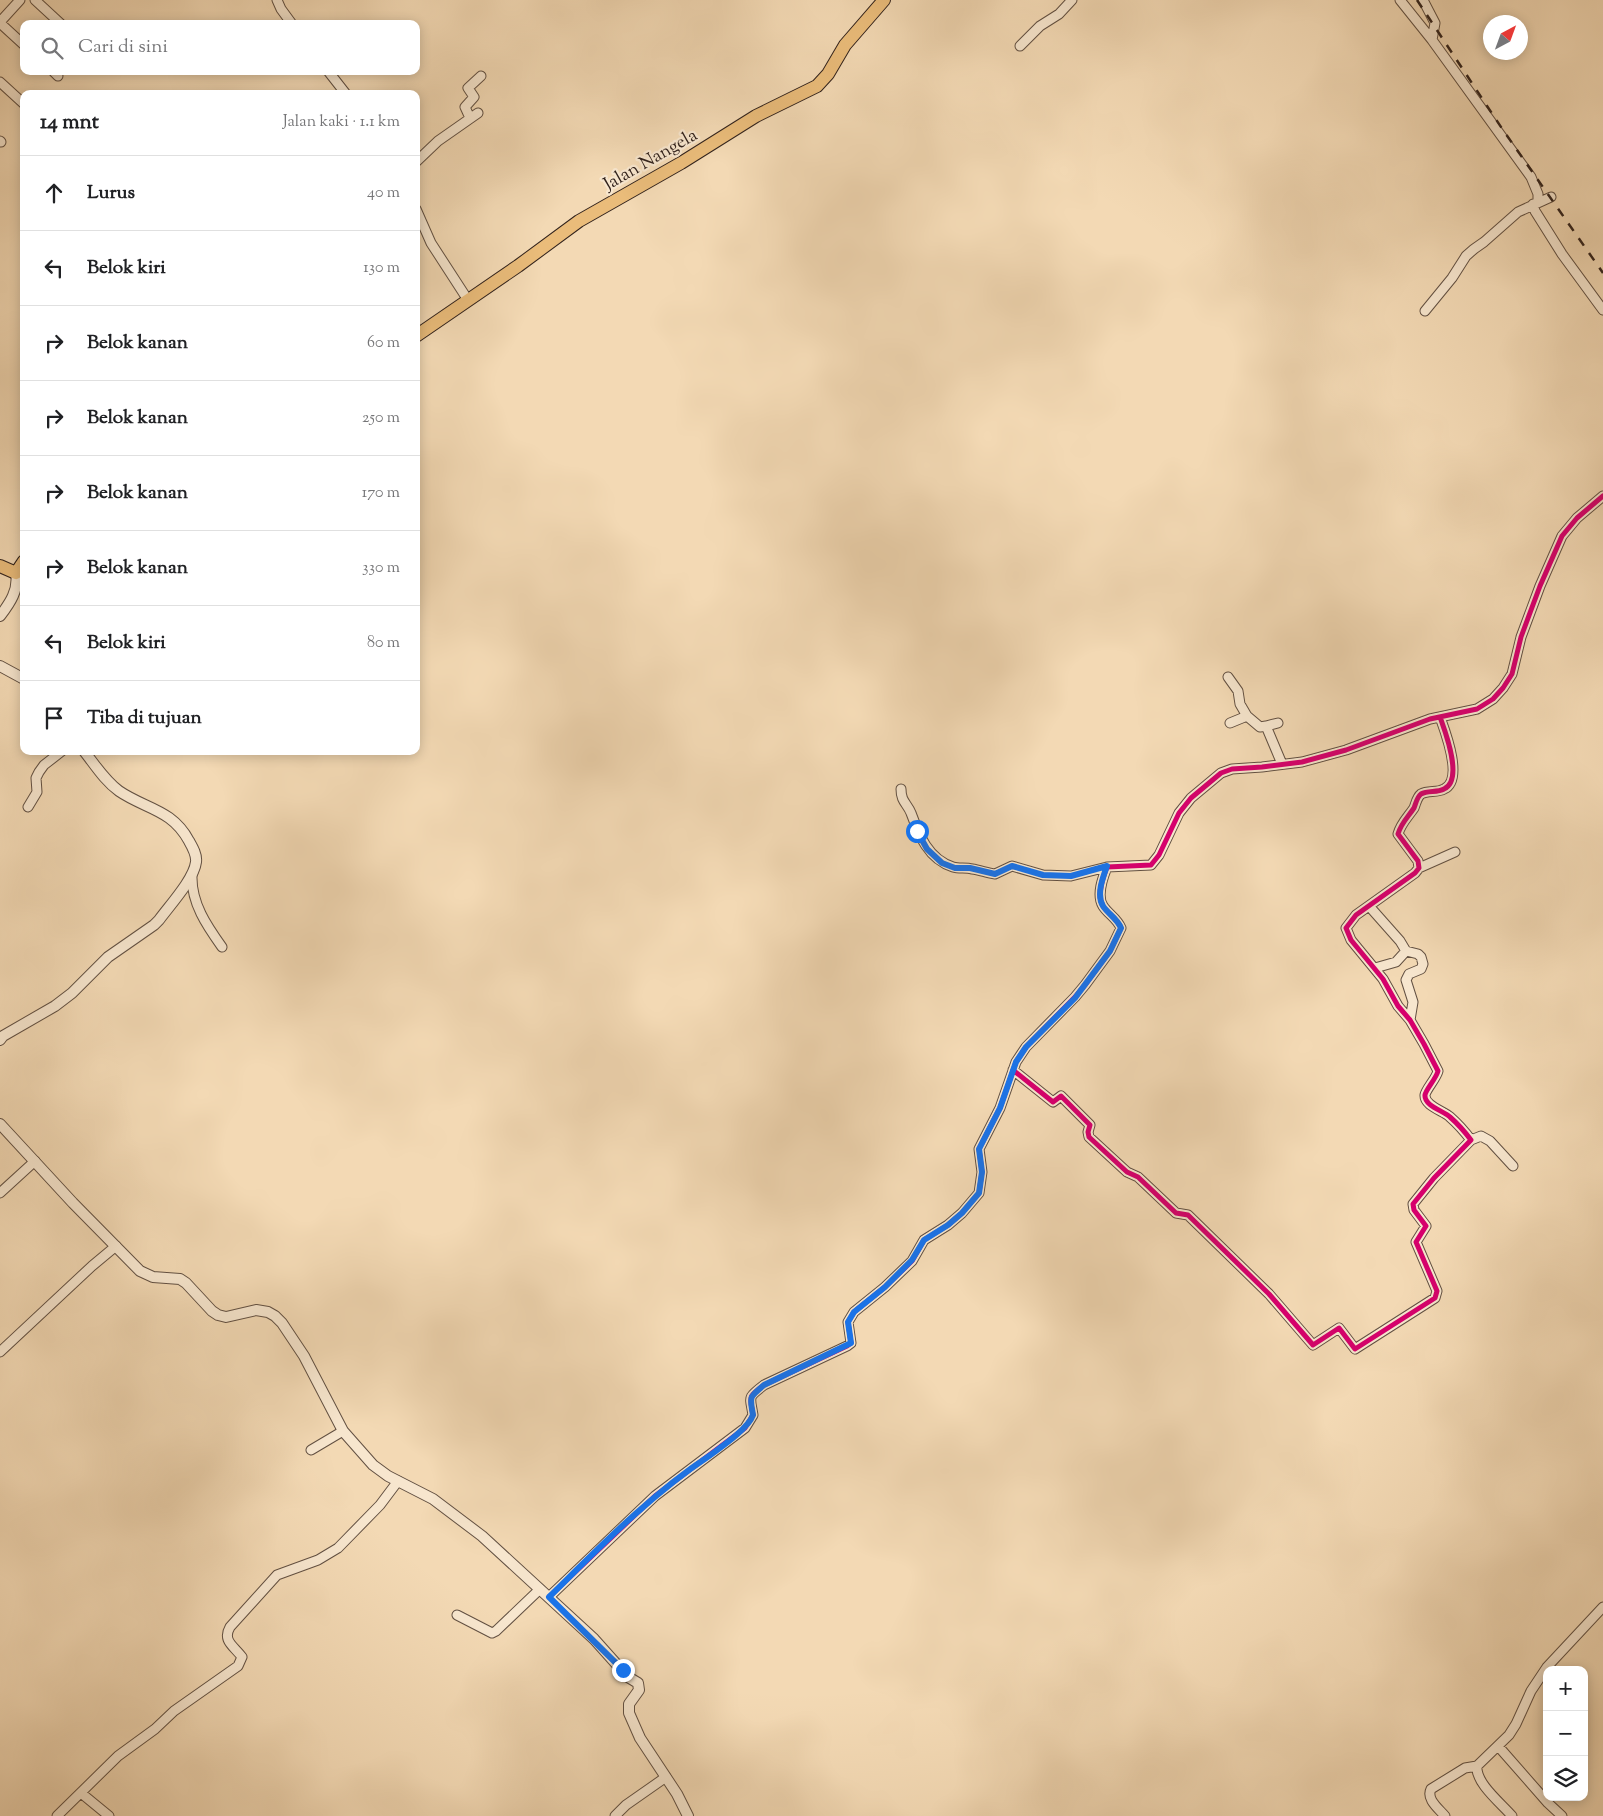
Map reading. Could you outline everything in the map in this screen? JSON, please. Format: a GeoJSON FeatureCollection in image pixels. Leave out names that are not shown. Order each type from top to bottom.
{"type":"FeatureCollection","features":[{"type":"Feature","properties":{"kind":"main road","name":"Jalan Nangela"},"geometry":{"type":"LineString","coordinates":[[420,333],[593,212],[680,163],[756,116],[817,86],[828,74],[845,45],[884,0]]}},
{"type":"Feature","properties":{"kind":"main road"},"geometry":{"type":"LineString","coordinates":[[0,566],[16,573],[20,567]]}},
{"type":"Feature","properties":{"kind":"street"},"geometry":{"type":"LineString","coordinates":[[20,0],[0,23],[20,41]]}},
{"type":"Feature","properties":{"kind":"street"},"geometry":{"type":"LineString","coordinates":[[35,0],[58,20]]}},
{"type":"Feature","properties":{"kind":"street"},"geometry":{"type":"LineString","coordinates":[[277,0],[289,20]]}},
{"type":"Feature","properties":{"kind":"street"},"geometry":{"type":"LineString","coordinates":[[1020,46],[1040,26],[1059,14],[1072,0]]}},
{"type":"Feature","properties":{"kind":"street"},"geometry":{"type":"LineString","coordinates":[[1400,0],[1432,40],[1531,178],[1538,194],[1535,211],[1562,254],[1603,310]]}},
{"type":"Feature","properties":{"kind":"street"},"geometry":{"type":"LineString","coordinates":[[1423,0],[1435,23],[1432,40]]}},
{"type":"Feature","properties":{"kind":"street"},"geometry":{"type":"LineString","coordinates":[[331,75],[343,90]]}},
{"type":"Feature","properties":{"kind":"street"},"geometry":{"type":"LineString","coordinates":[[420,158],[438,140],[474,116],[465,108],[474,97],[468,88],[481,76]]}},
{"type":"Feature","properties":{"kind":"street"},"geometry":{"type":"LineString","coordinates":[[0,82],[20,100]]}},
{"type":"Feature","properties":{"kind":"street"},"geometry":{"type":"LineString","coordinates":[[1424,311],[1452,278],[1466,256],[1518,212],[1551,197]]}},
{"type":"Feature","properties":{"kind":"street"},"geometry":{"type":"LineString","coordinates":[[420,221],[431,243],[469,300]]}},
{"type":"Feature","properties":{"kind":"street"},"geometry":{"type":"LineString","coordinates":[[901,789],[901,797],[910,809],[917,831],[927,849],[942,863],[955,868],[970,868],[995,874],[1012,866],[1043,875],[1071,876],[1107,866],[1151,865],[1159,855],[1178,813],[1221,773],[1232,769],[1302,762],[1346,750],[1413,724],[1440,716],[1478,709],[1493,699],[1512,674],[1521,637],[1562,536],[1577,518],[1603,496]]}},
{"type":"Feature","properties":{"kind":"street"},"geometry":{"type":"LineString","coordinates":[[0,616],[15,592],[18,580],[16,573]]}},
{"type":"Feature","properties":{"kind":"street"},"geometry":{"type":"LineString","coordinates":[[1,668],[20,678]]}},
{"type":"Feature","properties":{"kind":"street"},"geometry":{"type":"LineString","coordinates":[[1228,677],[1238,691],[1240,704],[1246,716],[1260,727],[1278,723]]}},
{"type":"Feature","properties":{"kind":"street"},"geometry":{"type":"LineString","coordinates":[[1230,723],[1246,716]]}},
{"type":"Feature","properties":{"kind":"street"},"geometry":{"type":"LineString","coordinates":[[1419,868],[1418,861],[1398,834],[1405,818],[1413,809],[1419,796],[1443,790],[1448,786],[1452,777],[1451,748],[1440,716]]}},
{"type":"Feature","properties":{"kind":"street"},"geometry":{"type":"LineString","coordinates":[[1266,726],[1282,764]]}},
{"type":"Feature","properties":{"kind":"street"},"geometry":{"type":"LineString","coordinates":[[28,807],[37,792],[36,778],[39,772],[44,765],[57,755]]}},
{"type":"Feature","properties":{"kind":"street"},"geometry":{"type":"LineString","coordinates":[[87,755],[108,782],[119,791],[162,812],[187,837],[194,851],[196,862],[192,875],[193,894],[208,928],[222,947]]}},
{"type":"Feature","properties":{"kind":"street"},"geometry":{"type":"LineString","coordinates":[[1455,852],[1419,868],[1415,873],[1356,916],[1346,928],[1351,940],[1375,968],[1398,1006],[1410,1020],[1438,1071],[1426,1092],[1426,1100],[1432,1106],[1446,1112],[1471,1140]]}},
{"type":"Feature","properties":{"kind":"street"},"geometry":{"type":"LineString","coordinates":[[549,1597],[655,1496],[745,1428],[753,1415],[750,1402],[751,1397],[759,1389],[851,1343],[848,1322],[854,1312],[885,1287],[912,1260],[924,1240],[955,1219],[979,1193],[982,1172],[979,1149],[1000,1108],[1020,1055],[1080,991],[1110,951],[1119,934],[1121,928],[1118,922],[1102,906],[1099,898],[1107,866]]}},
{"type":"Feature","properties":{"kind":"street"},"geometry":{"type":"LineString","coordinates":[[0,1040],[3,1036],[55,1006],[72,993],[108,957],[154,925],[192,875]]}},
{"type":"Feature","properties":{"kind":"street"},"geometry":{"type":"LineString","coordinates":[[1369,906],[1400,941],[1406,951],[1418,954],[1423,964],[1421,969],[1409,974],[1406,978],[1413,1002],[1410,1020]]}},
{"type":"Feature","properties":{"kind":"street"},"geometry":{"type":"LineString","coordinates":[[1375,968],[1396,962],[1406,951]]}},
{"type":"Feature","properties":{"kind":"street"},"geometry":{"type":"LineString","coordinates":[[1013,1070],[1053,1102],[1061,1096],[1087,1119],[1090,1124],[1088,1132],[1090,1137],[1127,1172],[1138,1177],[1176,1213],[1188,1215],[1269,1294],[1313,1345],[1339,1328],[1355,1349],[1436,1297],[1437,1291],[1416,1244],[1416,1239],[1426,1226],[1414,1210],[1413,1204],[1434,1178],[1471,1140],[1481,1136],[1488,1139],[1513,1166]]}},
{"type":"Feature","properties":{"kind":"street"},"geometry":{"type":"LineString","coordinates":[[0,1124],[145,1274],[154,1278],[180,1279],[218,1315],[226,1317],[256,1310],[268,1312],[282,1323],[304,1356],[343,1431],[373,1465],[398,1482],[433,1499],[482,1536],[594,1639],[628,1677],[638,1683],[639,1690],[629,1704],[629,1713],[640,1738],[666,1777],[688,1816]]}},
{"type":"Feature","properties":{"kind":"street"},"geometry":{"type":"LineString","coordinates":[[0,1193],[35,1161]]}},
{"type":"Feature","properties":{"kind":"street"},"geometry":{"type":"LineString","coordinates":[[0,1352],[116,1246]]}},
{"type":"Feature","properties":{"kind":"street"},"geometry":{"type":"LineString","coordinates":[[310,1450],[343,1431]]}},
{"type":"Feature","properties":{"kind":"street"},"geometry":{"type":"LineString","coordinates":[[57,1816],[118,1756],[174,1711],[238,1666],[242,1656],[226,1634],[230,1626],[262,1594],[271,1580],[277,1575],[318,1560],[338,1548],[380,1505],[398,1482]]}},
{"type":"Feature","properties":{"kind":"street"},"geometry":{"type":"LineString","coordinates":[[457,1615],[492,1633],[540,1589]]}},
{"type":"Feature","properties":{"kind":"street"},"geometry":{"type":"LineString","coordinates":[[1445,1816],[1430,1798],[1431,1788],[1465,1768],[1477,1766],[1498,1746],[1516,1724],[1531,1691],[1546,1667],[1603,1607]]}},
{"type":"Feature","properties":{"kind":"street"},"geometry":{"type":"LineString","coordinates":[[1498,1746],[1548,1803],[1562,1816]]}},
{"type":"Feature","properties":{"kind":"street"},"geometry":{"type":"LineString","coordinates":[[1477,1766],[1476,1770],[1480,1780],[1512,1816]]}},
{"type":"Feature","properties":{"kind":"street"},"geometry":{"type":"LineString","coordinates":[[615,1816],[626,1805],[666,1777]]}},
{"type":"Feature","properties":{"kind":"street"},"geometry":{"type":"LineString","coordinates":[[81,1793],[109,1816]]}},
{"type":"Feature","properties":{"kind":"railway"},"geometry":{"type":"LineString","coordinates":[[1417,0],[1503,130],[1603,273]]}},
{"type":"Feature","properties":{"kind":"cycle path"},"geometry":{"type":"LineString","coordinates":[[549,1597],[655,1496],[745,1428],[753,1415],[752,1395],[759,1389],[851,1343],[848,1322],[854,1312],[885,1287],[912,1261],[924,1240],[948,1225],[962,1213],[979,1193],[982,1172],[979,1149],[1000,1108],[1016,1062],[1026,1047],[1085,985],[1110,951],[1121,928],[1101,902],[1101,886],[1107,867],[1151,865],[1159,855],[1179,813],[1191,798],[1221,773],[1232,769],[1302,762],[1346,750],[1430,719],[1477,709],[1493,699],[1512,674],[1521,637],[1540,586],[1562,536],[1577,518],[1603,496]]}},
{"type":"Feature","properties":{"kind":"cycle path"},"geometry":{"type":"LineString","coordinates":[[1013,1070],[1053,1102],[1061,1096],[1090,1125],[1089,1137],[1127,1172],[1138,1177],[1176,1213],[1188,1215],[1269,1294],[1313,1345],[1339,1328],[1355,1349],[1435,1298],[1437,1291],[1416,1242],[1426,1226],[1414,1210],[1413,1204],[1434,1178],[1471,1140],[1453,1120],[1431,1105],[1426,1099],[1425,1095],[1438,1071],[1410,1020],[1398,1006],[1383,979],[1351,940],[1346,928],[1356,915],[1415,873],[1419,868],[1418,861],[1398,834],[1420,795],[1444,789],[1450,784],[1453,776],[1451,755],[1440,717]]}},
{"type":"Feature","properties":{"kind":"route"},"geometry":{"type":"LineString","coordinates":[[623,1670],[594,1639],[549,1597],[655,1496],[745,1428],[753,1415],[750,1402],[751,1397],[759,1389],[851,1343],[848,1322],[854,1312],[885,1287],[912,1260],[924,1240],[948,1225],[962,1213],[979,1193],[982,1172],[979,1149],[1000,1108],[1016,1062],[1026,1047],[1075,998],[1110,951],[1119,934],[1121,928],[1118,922],[1102,906],[1099,898],[1107,866],[1078,876],[1043,875],[1012,866],[995,874],[970,868],[955,868],[942,863],[927,849],[917,831]]}}]}
